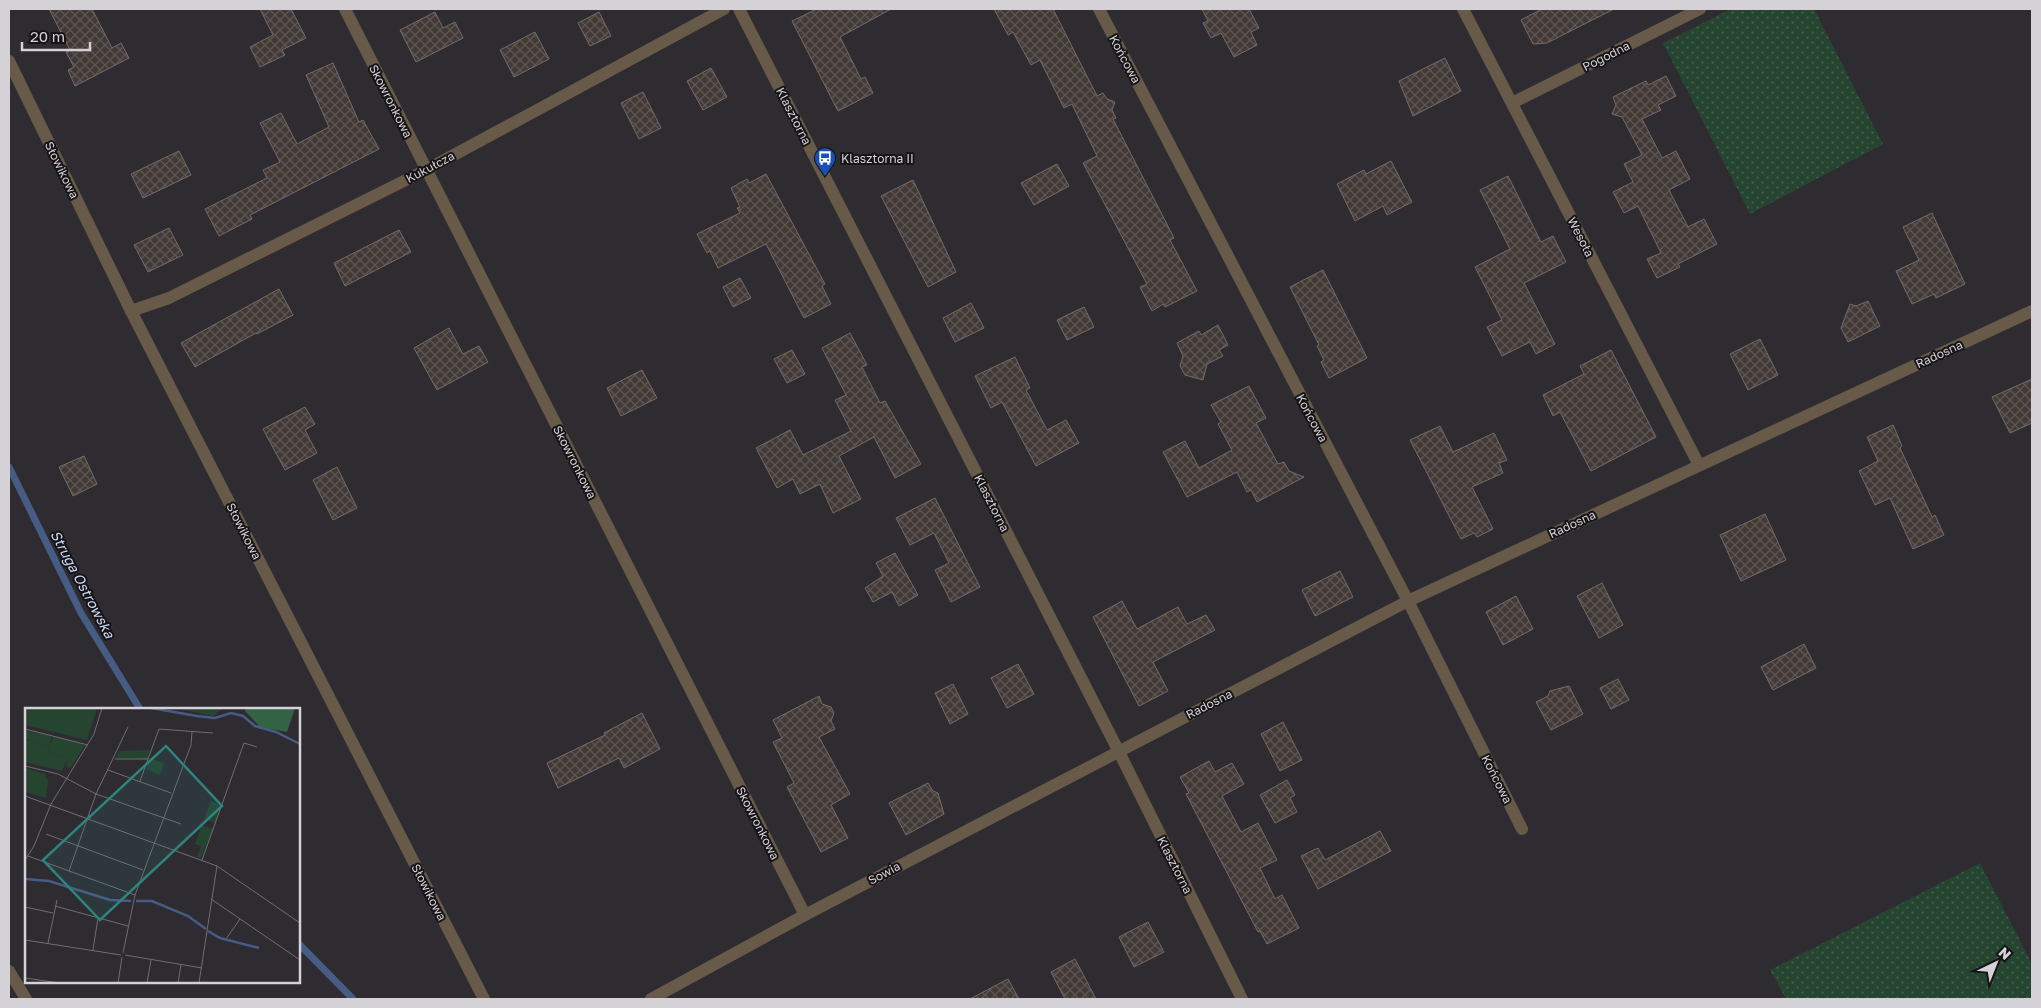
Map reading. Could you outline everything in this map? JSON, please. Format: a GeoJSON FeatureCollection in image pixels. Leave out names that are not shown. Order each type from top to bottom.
{"type":"FeatureCollection","features":[{"type":"Feature","properties":{"kind":"street","name":"Skowronkowa"},"geometry":{"type":"LineString","coordinates":[[345,9],[805,915]]}},
{"type":"Feature","properties":{"kind":"street","name":"Kukułcza"},"geometry":{"type":"LineString","coordinates":[[131,311],[168,298],[426,170],[724,9]]}},
{"type":"Feature","properties":{"kind":"street","name":"Klasztorna"},"geometry":{"type":"LineString","coordinates":[[739,9],[1118,750],[1242,999]]}},
{"type":"Feature","properties":{"kind":"street","name":"Końcowa"},"geometry":{"type":"LineString","coordinates":[[1099,9],[1408,601],[1522,829]]}},
{"type":"Feature","properties":{"kind":"street","name":"Wesoła"},"geometry":{"type":"LineString","coordinates":[[1463,9],[1699,465]]}},
{"type":"Feature","properties":{"kind":"street","name":"Pogodna"},"geometry":{"type":"LineString","coordinates":[[1512,103],[1700,9]]}},
{"type":"Feature","properties":{"kind":"street","name":"Słowikowa"},"geometry":{"type":"LineString","coordinates":[[9,61],[131,311],[484,999]]}},
{"type":"Feature","properties":{"kind":"street","name":"Radosna"},"geometry":{"type":"LineString","coordinates":[[1118,750],[1408,601],[2032,311]]}},
{"type":"Feature","properties":{"kind":"street","name":"Sowia"},"geometry":{"type":"LineString","coordinates":[[651,999],[805,915],[1118,750]]}},
{"type":"Feature","properties":{"kind":"street"},"geometry":{"type":"LineString","coordinates":[[9,973],[26,999]]}},
{"type":"Feature","properties":{"kind":"green space"},"geometry":{"type":"Polygon","coordinates":[[[1731,9],[1814,9],[1883,144],[1750,214],[1663,43],[1731,9]]]}},
{"type":"Feature","properties":{"kind":"green space"},"geometry":{"type":"Polygon","coordinates":[[[1980,863],[2032,964],[2032,999],[1786,999],[1770,970],[1980,863]]]}},
{"type":"Feature","properties":{"kind":"building"},"geometry":{"type":"Polygon","coordinates":[[[49,9],[92,9],[112,48],[121,43],[129,58],[75,86],[68,70],[74,67],[66,52],[70,50],[49,9]]]}},
{"type":"Feature","properties":{"kind":"building"},"geometry":{"type":"Polygon","coordinates":[[[260,9],[291,9],[306,38],[282,50],[285,55],[260,67],[250,47],[273,35],[260,9]]]}},
{"type":"Feature","properties":{"kind":"building"},"geometry":{"type":"Polygon","coordinates":[[[817,9],[891,9],[840,37],[861,79],[865,77],[873,93],[838,111],[792,21],[817,9]]]}},
{"type":"Feature","properties":{"kind":"building"},"geometry":{"type":"Polygon","coordinates":[[[994,9],[1053,9],[1097,96],[1103,93],[1107,99],[1115,102],[1112,110],[1116,118],[1113,119],[1174,238],[1170,240],[1197,291],[1165,307],[1163,304],[1152,311],[1140,287],[1147,284],[1083,163],[1097,156],[1072,104],[1064,108],[1040,60],[1031,65],[1013,32],[1008,35],[994,9]]]}},
{"type":"Feature","properties":{"kind":"building"},"geometry":{"type":"Polygon","coordinates":[[[1202,9],[1249,9],[1259,28],[1251,32],[1257,45],[1234,57],[1221,33],[1211,38],[1203,23],[1208,21],[1202,9]]]}},
{"type":"Feature","properties":{"kind":"building"},"geometry":{"type":"Polygon","coordinates":[[[1542,9],[1614,9],[1547,43],[1533,44],[1521,20],[1542,9]]]}},
{"type":"Feature","properties":{"kind":"building"},"geometry":{"type":"Polygon","coordinates":[[[435,12],[443,28],[455,22],[463,38],[416,62],[400,30],[435,12]]]}},
{"type":"Feature","properties":{"kind":"building"},"geometry":{"type":"Polygon","coordinates":[[[599,12],[611,36],[590,46],[578,23],[599,12]]]}},
{"type":"Feature","properties":{"kind":"building"},"geometry":{"type":"Polygon","coordinates":[[[535,32],[549,59],[514,77],[500,50],[535,32]]]}},
{"type":"Feature","properties":{"kind":"building"},"geometry":{"type":"Polygon","coordinates":[[[1445,58],[1461,91],[1413,116],[1399,81],[1445,58]]]}},
{"type":"Feature","properties":{"kind":"building"},"geometry":{"type":"Polygon","coordinates":[[[333,63],[359,122],[363,120],[379,149],[250,215],[252,219],[219,236],[205,209],[267,178],[263,170],[280,162],[260,123],[281,113],[297,144],[329,127],[306,75],[333,63]]]}},
{"type":"Feature","properties":{"kind":"building"},"geometry":{"type":"Polygon","coordinates":[[[711,68],[727,97],[703,110],[687,81],[711,68]]]}},
{"type":"Feature","properties":{"kind":"building"},"geometry":{"type":"Polygon","coordinates":[[[1666,76],[1676,96],[1658,105],[1661,110],[1642,119],[1662,158],[1676,151],[1690,179],[1669,190],[1688,227],[1704,219],[1717,244],[1678,264],[1680,267],[1657,278],[1647,259],[1661,253],[1638,206],[1624,213],[1613,192],[1633,182],[1624,164],[1642,155],[1622,117],[1612,114],[1616,105],[1613,97],[1646,81],[1648,85],[1666,76]]]}},
{"type":"Feature","properties":{"kind":"building"},"geometry":{"type":"Polygon","coordinates":[[[643,92],[661,128],[639,139],[621,103],[643,92]]]}},
{"type":"Feature","properties":{"kind":"building"},"geometry":{"type":"Polygon","coordinates":[[[179,151],[191,175],[143,198],[131,174],[179,151]]]}},
{"type":"Feature","properties":{"kind":"building"},"geometry":{"type":"Polygon","coordinates":[[[1391,161],[1412,202],[1387,215],[1383,206],[1355,221],[1337,184],[1364,170],[1366,174],[1391,161]]]}},
{"type":"Feature","properties":{"kind":"building"},"geometry":{"type":"Polygon","coordinates":[[[1057,164],[1069,186],[1034,205],[1021,183],[1057,164]]]}},
{"type":"Feature","properties":{"kind":"building"},"geometry":{"type":"Polygon","coordinates":[[[766,174],[825,284],[822,286],[831,304],[804,318],[766,244],[718,268],[710,251],[707,253],[697,234],[740,213],[737,208],[740,207],[731,188],[747,179],[749,183],[766,174]]]}},
{"type":"Feature","properties":{"kind":"building"},"geometry":{"type":"Polygon","coordinates":[[[1508,176],[1541,242],[1553,236],[1566,262],[1524,283],[1555,344],[1536,354],[1530,342],[1502,356],[1487,327],[1502,320],[1475,267],[1510,249],[1480,190],[1508,176]]]}},
{"type":"Feature","properties":{"kind":"building"},"geometry":{"type":"Polygon","coordinates":[[[913,180],[956,272],[928,287],[881,196],[913,180]]]}},
{"type":"Feature","properties":{"kind":"building"},"geometry":{"type":"Polygon","coordinates":[[[1932,213],[1965,284],[1936,298],[1934,294],[1912,304],[1896,271],[1919,260],[1903,227],[1932,213]]]}},
{"type":"Feature","properties":{"kind":"building"},"geometry":{"type":"Polygon","coordinates":[[[169,228],[183,255],[148,272],[134,245],[169,228]]]}},
{"type":"Feature","properties":{"kind":"building"},"geometry":{"type":"Polygon","coordinates":[[[399,230],[411,252],[345,286],[334,263],[399,230]]]}},
{"type":"Feature","properties":{"kind":"building"},"geometry":{"type":"Polygon","coordinates":[[[1323,270],[1367,358],[1329,378],[1321,362],[1324,360],[1317,346],[1319,345],[1290,287],[1323,270]]]}},
{"type":"Feature","properties":{"kind":"building"},"geometry":{"type":"Polygon","coordinates":[[[740,278],[751,298],[733,307],[723,287],[740,278]]]}},
{"type":"Feature","properties":{"kind":"building"},"geometry":{"type":"Polygon","coordinates":[[[279,289],[293,315],[195,367],[181,343],[279,289]]]}},
{"type":"Feature","properties":{"kind":"building"},"geometry":{"type":"Polygon","coordinates":[[[1868,301],[1880,326],[1848,342],[1841,328],[1850,304],[1856,306],[1868,301]]]}},
{"type":"Feature","properties":{"kind":"building"},"geometry":{"type":"Polygon","coordinates":[[[971,303],[984,328],[955,342],[943,318],[971,303]]]}},
{"type":"Feature","properties":{"kind":"building"},"geometry":{"type":"Polygon","coordinates":[[[1084,307],[1094,327],[1067,340],[1057,320],[1084,307]]]}},
{"type":"Feature","properties":{"kind":"building"},"geometry":{"type":"Polygon","coordinates":[[[1218,325],[1228,345],[1219,350],[1223,356],[1207,364],[1203,380],[1185,375],[1180,366],[1183,356],[1177,343],[1199,331],[1201,335],[1218,325]]]}},
{"type":"Feature","properties":{"kind":"building"},"geometry":{"type":"Polygon","coordinates":[[[449,328],[463,354],[479,346],[488,362],[437,390],[414,348],[449,328]]]}},
{"type":"Feature","properties":{"kind":"building"},"geometry":{"type":"Polygon","coordinates":[[[850,333],[867,365],[862,367],[880,403],[885,401],[921,464],[895,478],[874,437],[839,456],[861,499],[833,513],[820,484],[800,494],[793,479],[777,488],[756,448],[790,430],[803,455],[851,431],[835,400],[846,395],[822,348],[850,333]]]}},
{"type":"Feature","properties":{"kind":"building"},"geometry":{"type":"Polygon","coordinates":[[[1760,339],[1778,375],[1748,390],[1730,354],[1760,339]]]}},
{"type":"Feature","properties":{"kind":"building"},"geometry":{"type":"Polygon","coordinates":[[[792,350],[805,374],[787,383],[774,359],[792,350]]]}},
{"type":"Feature","properties":{"kind":"building"},"geometry":{"type":"Polygon","coordinates":[[[1611,350],[1656,437],[1591,471],[1560,412],[1553,416],[1543,395],[1584,374],[1580,366],[1611,350]]]}},
{"type":"Feature","properties":{"kind":"building"},"geometry":{"type":"Polygon","coordinates":[[[1015,357],[1030,388],[1026,390],[1047,430],[1066,420],[1079,443],[1036,466],[1002,402],[991,408],[975,376],[1015,357]]]}},
{"type":"Feature","properties":{"kind":"building"},"geometry":{"type":"Polygon","coordinates":[[[642,370],[657,398],[621,416],[607,388],[642,370]]]}},
{"type":"Feature","properties":{"kind":"building"},"geometry":{"type":"Polygon","coordinates":[[[2032,379],[2032,423],[2010,433],[1992,397],[2032,379]]]}},
{"type":"Feature","properties":{"kind":"building"},"geometry":{"type":"Polygon","coordinates":[[[1249,386],[1266,418],[1256,423],[1278,464],[1284,462],[1289,471],[1304,477],[1257,502],[1251,490],[1247,492],[1237,472],[1187,497],[1163,452],[1185,441],[1199,468],[1232,450],[1218,424],[1221,422],[1211,405],[1249,386]]]}},
{"type":"Feature","properties":{"kind":"building"},"geometry":{"type":"Polygon","coordinates":[[[305,407],[315,424],[305,430],[317,453],[285,470],[263,429],[305,407]]]}},
{"type":"Feature","properties":{"kind":"building"},"geometry":{"type":"Polygon","coordinates":[[[1893,425],[1902,446],[1900,448],[1932,517],[1935,515],[1944,535],[1913,549],[1890,498],[1875,505],[1859,471],[1878,461],[1867,437],[1893,425]]]}},
{"type":"Feature","properties":{"kind":"building"},"geometry":{"type":"Polygon","coordinates":[[[1440,426],[1453,452],[1494,433],[1507,460],[1499,463],[1503,473],[1472,487],[1493,529],[1477,537],[1474,533],[1461,539],[1410,440],[1440,426]]]}},
{"type":"Feature","properties":{"kind":"building"},"geometry":{"type":"Polygon","coordinates":[[[84,456],[97,484],[73,496],[59,467],[84,456]]]}},
{"type":"Feature","properties":{"kind":"building"},"geometry":{"type":"Polygon","coordinates":[[[337,467],[357,508],[333,520],[313,480],[337,467]]]}},
{"type":"Feature","properties":{"kind":"building"},"geometry":{"type":"Polygon","coordinates":[[[935,498],[980,587],[951,602],[935,570],[949,563],[934,533],[910,545],[896,518],[935,498]]]}},
{"type":"Feature","properties":{"kind":"building"},"geometry":{"type":"Polygon","coordinates":[[[1765,514],[1786,560],[1741,581],[1720,535],[1765,514]]]}},
{"type":"Feature","properties":{"kind":"building"},"geometry":{"type":"Polygon","coordinates":[[[895,553],[918,595],[899,606],[892,592],[873,602],[865,588],[883,576],[876,563],[895,553]]]}},
{"type":"Feature","properties":{"kind":"building"},"geometry":{"type":"Polygon","coordinates":[[[1340,571],[1353,597],[1315,616],[1302,590],[1340,571]]]}},
{"type":"Feature","properties":{"kind":"building"},"geometry":{"type":"Polygon","coordinates":[[[1602,583],[1623,625],[1599,638],[1577,596],[1602,583]]]}},
{"type":"Feature","properties":{"kind":"building"},"geometry":{"type":"Polygon","coordinates":[[[1516,596],[1533,629],[1503,645],[1486,612],[1516,596]]]}},
{"type":"Feature","properties":{"kind":"building"},"geometry":{"type":"Polygon","coordinates":[[[1122,601],[1137,629],[1178,607],[1187,624],[1206,615],[1215,630],[1153,662],[1168,691],[1139,706],[1093,617],[1122,601]]]}},
{"type":"Feature","properties":{"kind":"building"},"geometry":{"type":"Polygon","coordinates":[[[1804,644],[1816,668],[1773,690],[1761,667],[1804,644]]]}},
{"type":"Feature","properties":{"kind":"building"},"geometry":{"type":"Polygon","coordinates":[[[1018,664],[1034,694],[1007,708],[991,678],[1018,664]]]}},
{"type":"Feature","properties":{"kind":"building"},"geometry":{"type":"Polygon","coordinates":[[[1618,679],[1629,700],[1611,709],[1600,688],[1618,679]]]}},
{"type":"Feature","properties":{"kind":"building"},"geometry":{"type":"Polygon","coordinates":[[[953,684],[968,714],[950,724],[935,693],[953,684]]]}},
{"type":"Feature","properties":{"kind":"building"},"geometry":{"type":"Polygon","coordinates":[[[1569,686],[1583,714],[1551,730],[1536,702],[1548,696],[1550,691],[1569,686]]]}},
{"type":"Feature","properties":{"kind":"building"},"geometry":{"type":"Polygon","coordinates":[[[819,696],[822,704],[831,707],[834,713],[831,721],[835,729],[819,737],[850,794],[831,805],[848,838],[821,852],[787,787],[794,783],[773,742],[782,738],[773,720],[819,696]]]}},
{"type":"Feature","properties":{"kind":"building"},"geometry":{"type":"Polygon","coordinates":[[[642,713],[660,749],[624,768],[619,758],[558,788],[547,763],[605,735],[604,733],[642,713]]]}},
{"type":"Feature","properties":{"kind":"building"},"geometry":{"type":"Polygon","coordinates":[[[1283,722],[1302,760],[1280,771],[1261,734],[1283,722]]]}},
{"type":"Feature","properties":{"kind":"building"},"geometry":{"type":"Polygon","coordinates":[[[1209,761],[1215,772],[1232,763],[1244,784],[1222,796],[1241,832],[1258,823],[1277,860],[1260,868],[1275,899],[1282,895],[1299,928],[1267,944],[1260,931],[1258,932],[1186,794],[1189,793],[1180,777],[1209,761]]]}},
{"type":"Feature","properties":{"kind":"building"},"geometry":{"type":"Polygon","coordinates":[[[1287,780],[1295,795],[1290,798],[1297,812],[1275,823],[1260,795],[1287,780]]]}},
{"type":"Feature","properties":{"kind":"building"},"geometry":{"type":"Polygon","coordinates":[[[928,783],[933,791],[938,793],[944,814],[906,835],[889,803],[928,783]]]}},
{"type":"Feature","properties":{"kind":"building"},"geometry":{"type":"Polygon","coordinates":[[[1380,831],[1391,851],[1318,889],[1301,856],[1318,848],[1325,860],[1380,831]]]}},
{"type":"Feature","properties":{"kind":"building"},"geometry":{"type":"Polygon","coordinates":[[[1148,922],[1164,952],[1134,967],[1119,937],[1148,922]]]}},
{"type":"Feature","properties":{"kind":"building"},"geometry":{"type":"Polygon","coordinates":[[[1075,959],[1096,999],[1065,999],[1051,972],[1075,959]]]}},
{"type":"Feature","properties":{"kind":"building"},"geometry":{"type":"Polygon","coordinates":[[[1008,979],[1019,999],[970,999],[1008,979]]]}},
{"type":"Feature","properties":{"kind":"waterway","name":"Struga Ostrowska"},"geometry":{"type":"LineString","coordinates":[[9,467],[81,613],[139,708]]}},
{"type":"Feature","properties":{"kind":"waterway","name":"Struga Ostrowska"},"geometry":{"type":"LineString","coordinates":[[300,945],[353,999]]}},
{"type":"Feature","properties":{"kind":"place","name":"Klasztorna II"},"geometry":{"type":"Point","coordinates":[825,177]}}]}
